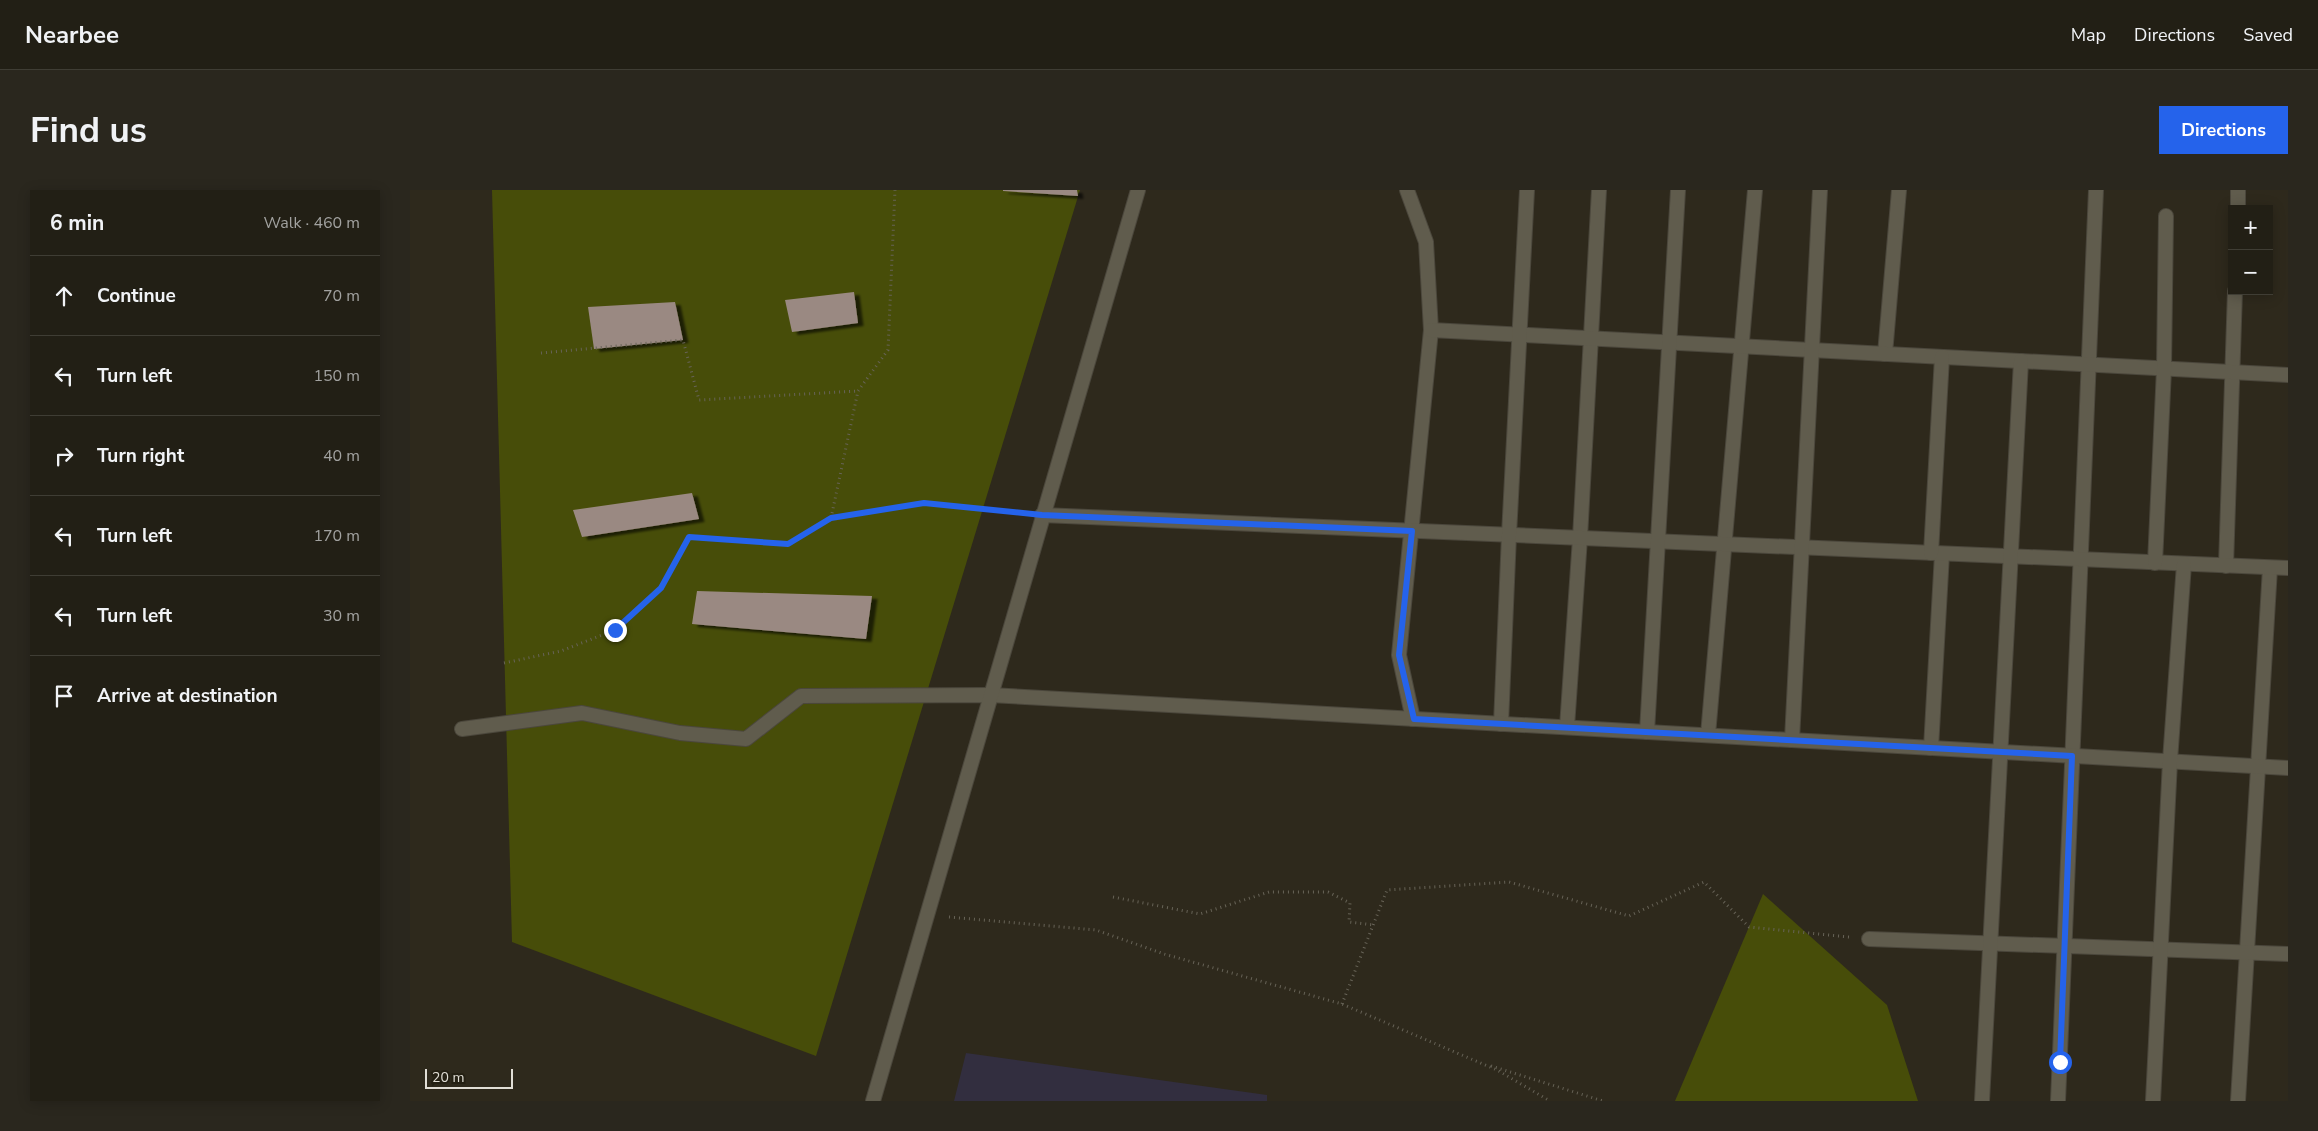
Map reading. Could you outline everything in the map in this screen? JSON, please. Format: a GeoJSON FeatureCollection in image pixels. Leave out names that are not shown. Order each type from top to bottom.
{"type":"FeatureCollection","features":[{"type":"Feature","properties":{"kind":"street"},"geometry":{"type":"LineString","coordinates":[[873,1101],[1138,190]]}},
{"type":"Feature","properties":{"kind":"street"},"geometry":{"type":"LineString","coordinates":[[1407,190],[1426,242],[1431,330],[1399,655],[1414,719]]}},
{"type":"Feature","properties":{"kind":"street"},"geometry":{"type":"LineString","coordinates":[[1502,724],[1509,535],[1527,190]]}},
{"type":"Feature","properties":{"kind":"street"},"geometry":{"type":"LineString","coordinates":[[1567,728],[1592,338],[1599,190]]}},
{"type":"Feature","properties":{"kind":"street"},"geometry":{"type":"LineString","coordinates":[[1646,732],[1678,190]]}},
{"type":"Feature","properties":{"kind":"street"},"geometry":{"type":"LineString","coordinates":[[1708,735],[1755,190]]}},
{"type":"Feature","properties":{"kind":"street"},"geometry":{"type":"LineString","coordinates":[[1792,740],[1820,190]]}},
{"type":"Feature","properties":{"kind":"street"},"geometry":{"type":"LineString","coordinates":[[1885,354],[1900,190]]}},
{"type":"Feature","properties":{"kind":"street"},"geometry":{"type":"LineString","coordinates":[[2058,1101],[2096,190]]}},
{"type":"Feature","properties":{"kind":"street"},"geometry":{"type":"LineString","coordinates":[[2238,190],[2238,205]]}},
{"type":"Feature","properties":{"kind":"street"},"geometry":{"type":"LineString","coordinates":[[2155,563],[2164,369],[2166,216]]}},
{"type":"Feature","properties":{"kind":"street"},"geometry":{"type":"LineString","coordinates":[[2226,566],[2235,295]]}},
{"type":"Feature","properties":{"kind":"street"},"geometry":{"type":"LineString","coordinates":[[1431,330],[2288,376]]}},
{"type":"Feature","properties":{"kind":"street"},"geometry":{"type":"LineString","coordinates":[[1931,748],[1942,357]]}},
{"type":"Feature","properties":{"kind":"street"},"geometry":{"type":"LineString","coordinates":[[1982,1101],[2021,361]]}},
{"type":"Feature","properties":{"kind":"street"},"geometry":{"type":"LineString","coordinates":[[1042,515],[2288,568]]}},
{"type":"Feature","properties":{"kind":"street"},"geometry":{"type":"LineString","coordinates":[[2153,1101],[2170,761],[2184,564]]}},
{"type":"Feature","properties":{"kind":"street"},"geometry":{"type":"LineString","coordinates":[[2238,1101],[2270,568]]}},
{"type":"Feature","properties":{"kind":"street"},"geometry":{"type":"LineString","coordinates":[[462,729],[582,713],[680,733],[746,739],[801,696],[990,695],[2288,768]]}},
{"type":"Feature","properties":{"kind":"street"},"geometry":{"type":"LineString","coordinates":[[1869,939],[2288,954]]}},
{"type":"Feature","properties":{"kind":"path"},"geometry":{"type":"LineString","coordinates":[[831,518],[858,391],[888,350],[895,190]]}},
{"type":"Feature","properties":{"kind":"path"},"geometry":{"type":"LineString","coordinates":[[541,353],[683,340],[699,400],[858,391]]}},
{"type":"Feature","properties":{"kind":"path"},"geometry":{"type":"LineString","coordinates":[[504,663],[561,651],[615,630],[661,588],[689,537],[788,544],[831,518],[924,503],[1042,515]]}},
{"type":"Feature","properties":{"kind":"path"},"geometry":{"type":"LineString","coordinates":[[1342,1004],[1387,890],[1508,882],[1629,916],[1704,882],[1749,927],[1869,939]]}},
{"type":"Feature","properties":{"kind":"path"},"geometry":{"type":"LineString","coordinates":[[1113,896],[1200,914],[1269,892],[1328,892],[1350,903],[1349,922],[1374,925]]}},
{"type":"Feature","properties":{"kind":"path"},"geometry":{"type":"LineString","coordinates":[[927,916],[1096,930],[1164,954],[1342,1004],[1498,1070],[1550,1101]]}},
{"type":"Feature","properties":{"kind":"path"},"geometry":{"type":"LineString","coordinates":[[1476,1061],[1603,1101]]}},
{"type":"Feature","properties":{"kind":"shaded area"},"geometry":{"type":"Polygon","coordinates":[[[966,1053],[1267,1095],[1267,1101],[954,1101],[966,1053]]]}},
{"type":"Feature","properties":{"kind":"green space"},"geometry":{"type":"Polygon","coordinates":[[[492,190],[1080,190],[816,1056],[512,942],[492,190]]]}},
{"type":"Feature","properties":{"kind":"green space"},"geometry":{"type":"Polygon","coordinates":[[[1763,894],[1887,1005],[1918,1101],[1675,1101],[1763,894]]]}},
{"type":"Feature","properties":{"kind":"building"},"geometry":{"type":"Polygon","coordinates":[[[1077,190],[1078,196],[1003,191],[1077,190]]]}},
{"type":"Feature","properties":{"kind":"building"},"geometry":{"type":"Polygon","coordinates":[[[854,292],[858,323],[792,332],[785,300],[854,292]]]}},
{"type":"Feature","properties":{"kind":"building"},"geometry":{"type":"Polygon","coordinates":[[[675,302],[683,340],[594,349],[588,307],[675,302]]]}},
{"type":"Feature","properties":{"kind":"building"},"geometry":{"type":"Polygon","coordinates":[[[692,493],[699,519],[582,537],[573,510],[692,493]]]}},
{"type":"Feature","properties":{"kind":"building"},"geometry":{"type":"Polygon","coordinates":[[[697,591],[872,596],[866,639],[692,624],[697,591]]]}},
{"type":"Feature","properties":{"kind":"route"},"geometry":{"type":"LineString","coordinates":[[615,630],[661,588],[689,537],[788,544],[831,518],[924,503],[1042,515],[1412,531],[1399,655],[1414,719],[2072,756],[2060,1062]]}}]}
